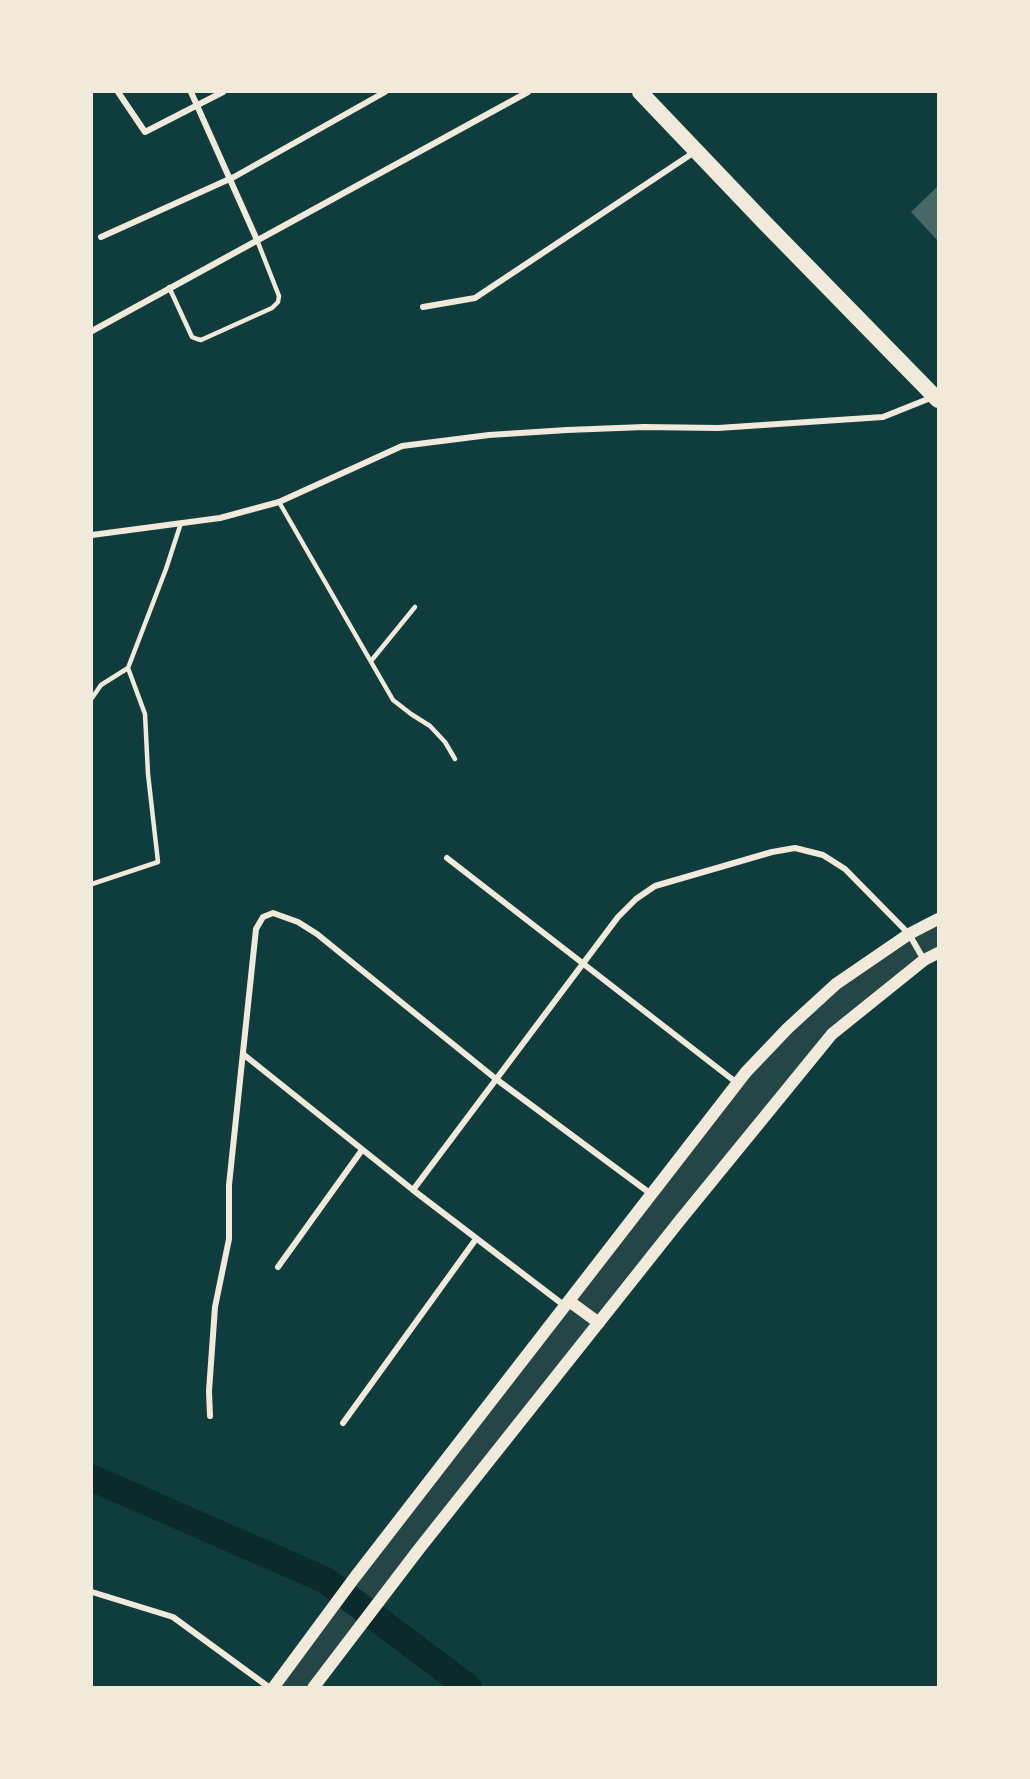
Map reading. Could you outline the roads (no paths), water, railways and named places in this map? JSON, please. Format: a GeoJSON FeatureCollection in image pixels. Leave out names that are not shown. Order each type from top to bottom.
{"type":"FeatureCollection","features":[{"type":"Feature","properties":{"kind":"highway"},"geometry":{"type":"LineString","coordinates":[[640,92],[764,222],[937,397]]}},
{"type":"Feature","properties":{"kind":"main road"},"geometry":{"type":"LineString","coordinates":[[271,1688],[737,1083],[788,1028],[836,984],[909,934],[939,919]]}},
{"type":"Feature","properties":{"kind":"main road"},"geometry":{"type":"LineString","coordinates":[[313,1688],[419,1549],[832,1034],[924,960],[939,953]]}},
{"type":"Feature","properties":{"kind":"main road"},"geometry":{"type":"LineString","coordinates":[[567,1304],[599,1323]]}},
{"type":"Feature","properties":{"kind":"street"},"geometry":{"type":"LineString","coordinates":[[118,92],[145,132],[223,92]]}},
{"type":"Feature","properties":{"kind":"street"},"geometry":{"type":"LineString","coordinates":[[191,92],[256,240]]}},
{"type":"Feature","properties":{"kind":"street"},"geometry":{"type":"LineString","coordinates":[[101,237],[230,179],[385,92]]}},
{"type":"Feature","properties":{"kind":"street"},"geometry":{"type":"LineString","coordinates":[[92,331],[528,92]]}},
{"type":"Feature","properties":{"kind":"street"},"geometry":{"type":"LineString","coordinates":[[423,307],[475,298],[697,151]]}},
{"type":"Feature","properties":{"kind":"street"},"geometry":{"type":"LineString","coordinates":[[92,535],[220,518],[279,502],[402,446],[489,435],[567,430],[644,427],[718,428],[883,417],[937,397]]}},
{"type":"Feature","properties":{"kind":"street"},"geometry":{"type":"LineString","coordinates":[[413,1190],[618,917],[636,899],[655,886],[772,852],[795,848],[823,855],[845,869],[909,934],[924,960]]}},
{"type":"Feature","properties":{"kind":"street"},"geometry":{"type":"LineString","coordinates":[[447,858],[737,1083]]}},
{"type":"Feature","properties":{"kind":"street"},"geometry":{"type":"LineString","coordinates":[[210,1416],[209,1391],[215,1307],[229,1239],[229,1185],[256,929],[263,917],[273,913],[298,922],[317,934],[496,1079],[652,1194]]}},
{"type":"Feature","properties":{"kind":"street"},"geometry":{"type":"LineString","coordinates":[[243,1054],[476,1239],[567,1304]]}},
{"type":"Feature","properties":{"kind":"street"},"geometry":{"type":"LineString","coordinates":[[278,1267],[362,1150]]}},
{"type":"Feature","properties":{"kind":"street"},"geometry":{"type":"LineString","coordinates":[[343,1423],[476,1239]]}},
{"type":"Feature","properties":{"kind":"street"},"geometry":{"type":"LineString","coordinates":[[92,1592],[172,1617],[271,1688]]}},
{"type":"Feature","properties":{"kind":"lane"},"geometry":{"type":"LineString","coordinates":[[169,287],[192,337],[196,339],[201,340],[272,308],[278,302],[279,296],[256,240]]}},
{"type":"Feature","properties":{"kind":"lane"},"geometry":{"type":"LineString","coordinates":[[279,502],[393,700],[430,726],[445,742],[454,759]]}},
{"type":"Feature","properties":{"kind":"lane"},"geometry":{"type":"LineString","coordinates":[[92,698],[101,685],[128,668],[181,523]]}},
{"type":"Feature","properties":{"kind":"lane"},"geometry":{"type":"LineString","coordinates":[[371,661],[415,607]]}},
{"type":"Feature","properties":{"kind":"lane"},"geometry":{"type":"LineString","coordinates":[[92,884],[158,862],[148,774],[145,714],[128,668]]}},
{"type":"Feature","properties":{"kind":"waterway"},"geometry":{"type":"LineString","coordinates":[[92,1478],[325,1580],[469,1688]]}}]}
